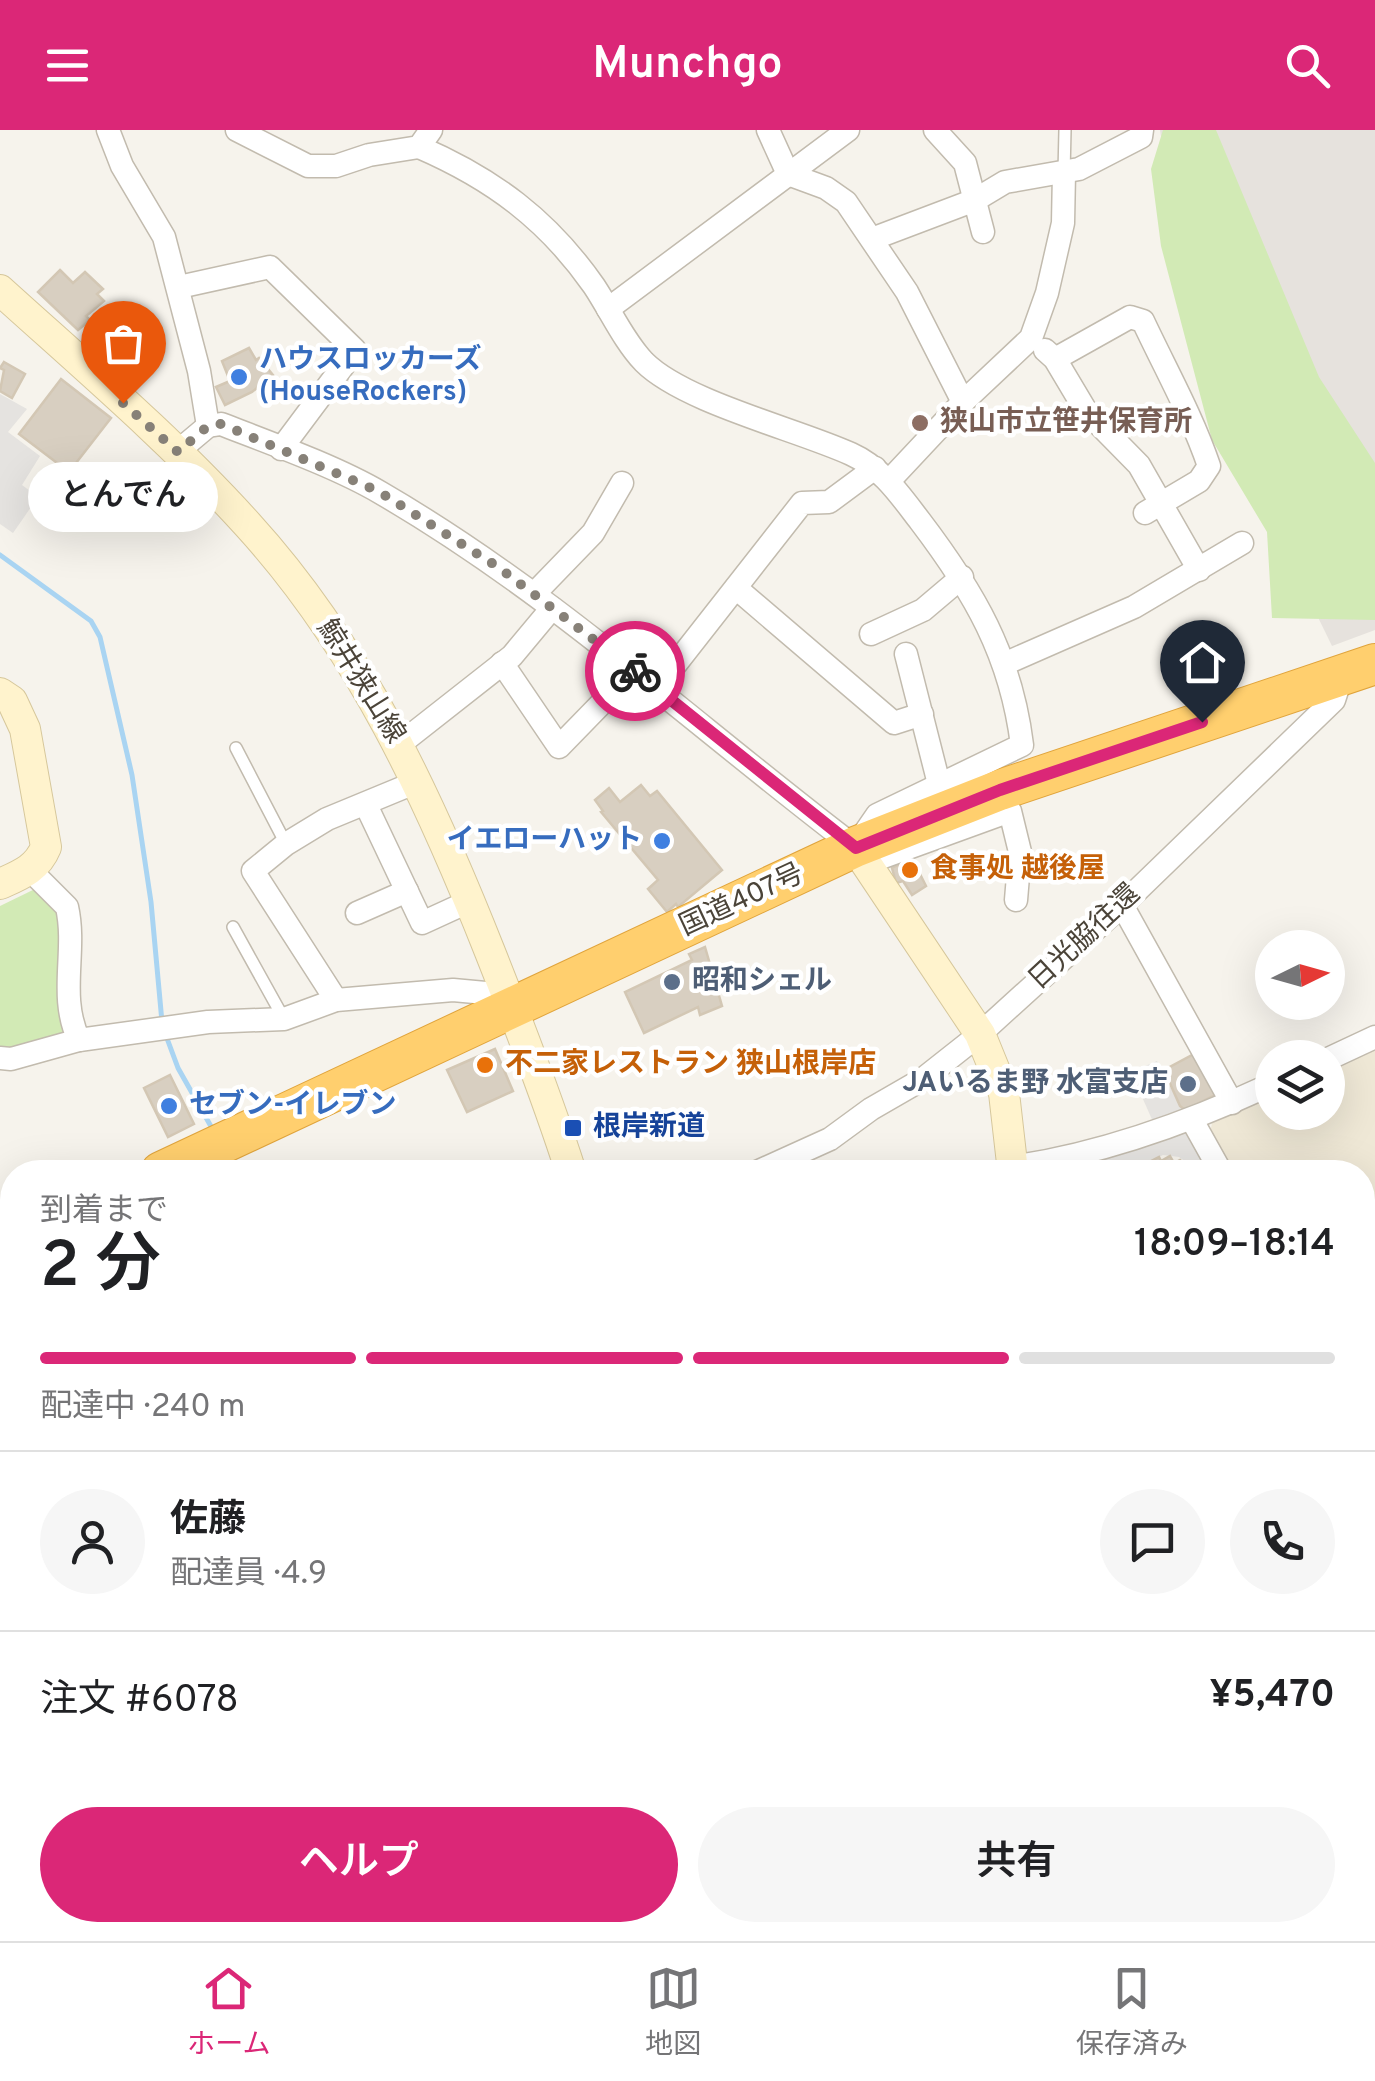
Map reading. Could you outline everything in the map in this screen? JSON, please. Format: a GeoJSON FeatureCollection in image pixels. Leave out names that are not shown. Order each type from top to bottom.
{"type":"FeatureCollection","features":[{"type":"Feature","properties":{"kind":"highway","name":"国道407号"},"geometry":{"type":"LineString","coordinates":[[187,1160],[510,1002],[861,855],[1000,790],[1358,670]]}},
{"type":"Feature","properties":{"kind":"main road","name":"鯨井狭山線"},"geometry":{"type":"LineString","coordinates":[[5,307],[69,353],[178,452],[249,526],[286,570],[365,684],[419,781],[470,901],[567,1160]]}},
{"type":"Feature","properties":{"kind":"main road"},"geometry":{"type":"LineString","coordinates":[[0,693],[20,712],[46,847],[30,870],[0,884]]}},
{"type":"Feature","properties":{"kind":"main road"},"geometry":{"type":"LineString","coordinates":[[861,855],[980,1034],[1004,1093],[1011,1160]]}},
{"type":"Feature","properties":{"kind":"street"},"geometry":{"type":"LineString","coordinates":[[108,130],[122,166],[164,238],[179,287],[208,426]]}},
{"type":"Feature","properties":{"kind":"street"},"geometry":{"type":"LineString","coordinates":[[237,130],[308,166],[336,166],[425,139],[545,224],[644,361],[670,381],[854,455],[882,474],[962,577],[1004,664],[1017,706],[1022,745],[877,814],[861,855]]}},
{"type":"Feature","properties":{"kind":"street"},"geometry":{"type":"LineString","coordinates":[[768,130],[788,174],[826,188],[846,202],[907,292],[964,402]]}},
{"type":"Feature","properties":{"kind":"street"},"geometry":{"type":"LineString","coordinates":[[608,309],[848,130]]}},
{"type":"Feature","properties":{"kind":"street"},"geometry":{"type":"LineString","coordinates":[[935,130],[965,163],[983,232]]}},
{"type":"Feature","properties":{"kind":"street"},"geometry":{"type":"LineString","coordinates":[[872,239],[975,200],[1004,182],[1079,169],[1141,137],[1142,130]]}},
{"type":"Feature","properties":{"kind":"street"},"geometry":{"type":"LineString","coordinates":[[657,688],[802,504],[829,502],[882,474],[1031,338],[1047,293],[1063,223],[1064,173]]}},
{"type":"Feature","properties":{"kind":"street"},"geometry":{"type":"LineString","coordinates":[[179,287],[270,268],[355,350],[281,449]]}},
{"type":"Feature","properties":{"kind":"street"},"geometry":{"type":"LineString","coordinates":[[1055,359],[1130,317],[1143,321],[1195,424],[1209,466],[1200,481],[1154,508]]}},
{"type":"Feature","properties":{"kind":"street"},"geometry":{"type":"LineString","coordinates":[[1031,338],[1055,359],[1086,411],[1139,465],[1154,508],[1199,570]]}},
{"type":"Feature","properties":{"kind":"street"},"geometry":{"type":"LineString","coordinates":[[178,452],[208,426],[221,424],[378,491],[498,567],[657,688],[861,855]]}},
{"type":"Feature","properties":{"kind":"street"},"geometry":{"type":"LineString","coordinates":[[400,744],[502,663],[593,533],[622,483]]}},
{"type":"Feature","properties":{"kind":"street"},"geometry":{"type":"LineString","coordinates":[[1004,664],[1134,607],[1242,543]]}},
{"type":"Feature","properties":{"kind":"street"},"geometry":{"type":"LineString","coordinates":[[871,634],[923,610],[962,577]]}},
{"type":"Feature","properties":{"kind":"street"},"geometry":{"type":"LineString","coordinates":[[736,588],[894,723],[922,714]]}},
{"type":"Feature","properties":{"kind":"street"},"geometry":{"type":"LineString","coordinates":[[906,654],[938,784]]}},
{"type":"Feature","properties":{"kind":"street"},"geometry":{"type":"LineString","coordinates":[[502,663],[559,747],[634,670]]}},
{"type":"Feature","properties":{"kind":"street","name":"日光脇往還"},"geometry":{"type":"LineString","coordinates":[[796,1160],[923,1079],[980,1034],[1122,906],[1334,700],[1358,670]]}},
{"type":"Feature","properties":{"kind":"street"},"geometry":{"type":"LineString","coordinates":[[336,1000],[253,871],[286,844],[327,819],[419,781]]}},
{"type":"Feature","properties":{"kind":"street"},"geometry":{"type":"LineString","coordinates":[[366,805],[422,923],[470,901]]}},
{"type":"Feature","properties":{"kind":"street"},"geometry":{"type":"LineString","coordinates":[[861,855],[1010,811],[1020,852],[1016,900]]}},
{"type":"Feature","properties":{"kind":"street"},"geometry":{"type":"LineString","coordinates":[[30,870],[67,907],[66,988],[69,1016],[79,1040]]}},
{"type":"Feature","properties":{"kind":"street"},"geometry":{"type":"LineString","coordinates":[[358,913],[407,891]]}},
{"type":"Feature","properties":{"kind":"street"},"geometry":{"type":"LineString","coordinates":[[1122,906],[1232,1103]]}},
{"type":"Feature","properties":{"kind":"street"},"geometry":{"type":"LineString","coordinates":[[0,1058],[11,1060],[79,1040],[208,1022],[284,1019],[336,1000],[453,990],[510,1002]]}},
{"type":"Feature","properties":{"kind":"street"},"geometry":{"type":"LineString","coordinates":[[1345,1051],[1375,1037]]}},
{"type":"Feature","properties":{"kind":"street"},"geometry":{"type":"LineString","coordinates":[[1060,1160],[1192,1120],[1255,1092]]}},
{"type":"Feature","properties":{"kind":"street"},"geometry":{"type":"LineString","coordinates":[[1192,1120],[1214,1160]]}},
{"type":"Feature","properties":{"kind":"lane"},"geometry":{"type":"LineString","coordinates":[[1064,173],[1066,130]]}},
{"type":"Feature","properties":{"kind":"lane"},"geometry":{"type":"LineString","coordinates":[[236,748],[286,844]]}},
{"type":"Feature","properties":{"kind":"lane"},"geometry":{"type":"LineString","coordinates":[[234,927],[284,1019]]}},
{"type":"Feature","properties":{"kind":"shaded area"},"geometry":{"type":"Polygon","coordinates":[[[1160,130],[1375,130],[1375,630],[1332,646],[1194,363],[1160,130]]]}},
{"type":"Feature","properties":{"kind":"shaded area"},"geometry":{"type":"Polygon","coordinates":[[[0,394],[27,409],[8,432],[40,456],[22,485],[38,497],[13,533],[0,524],[0,394]]]}},
{"type":"Feature","properties":{"kind":"shaded area"},"geometry":{"type":"Polygon","coordinates":[[[1375,1048],[1375,1160],[1220,1160],[1209,1139],[1212,1123],[1255,1103],[1255,1130],[1345,1130],[1345,1062],[1375,1048]]]}},
{"type":"Feature","properties":{"kind":"shaded area"},"geometry":{"type":"Polygon","coordinates":[[[1157,1061],[1184,1114],[1154,1124],[1131,1072],[1157,1061]]]}},
{"type":"Feature","properties":{"kind":"shaded area"},"geometry":{"type":"Polygon","coordinates":[[[1185,1131],[1205,1160],[1163,1155],[1153,1160],[1089,1158],[1185,1131]]]}},
{"type":"Feature","properties":{"kind":"green space"},"geometry":{"type":"Polygon","coordinates":[[[1163,130],[1216,130],[1319,377],[1375,463],[1375,620],[1272,618],[1267,532],[1212,440],[1161,246],[1151,169],[1163,130]]]}},
{"type":"Feature","properties":{"kind":"green space"},"geometry":{"type":"Polygon","coordinates":[[[37,888],[62,916],[72,1034],[0,1052],[0,906],[37,888]]]}},
{"type":"Feature","properties":{"kind":"building"},"geometry":{"type":"Polygon","coordinates":[[[60,270],[73,283],[85,272],[103,289],[97,294],[104,301],[86,316],[90,320],[78,330],[38,292],[60,270]]]}},
{"type":"Feature","properties":{"kind":"building"},"geometry":{"type":"Polygon","coordinates":[[[249,348],[273,375],[252,392],[225,405],[216,387],[230,381],[222,361],[249,348]]]}},
{"type":"Feature","properties":{"kind":"building"},"geometry":{"type":"Polygon","coordinates":[[[4,362],[25,374],[12,398],[0,391],[4,370],[0,368],[4,362]]]}},
{"type":"Feature","properties":{"kind":"building"},"geometry":{"type":"Polygon","coordinates":[[[61,379],[111,418],[69,472],[19,434],[61,379]]]}},
{"type":"Feature","properties":{"kind":"building","name":"イエローハット"},"geometry":{"type":"Polygon","coordinates":[[[641,785],[650,796],[657,791],[722,870],[667,912],[648,889],[658,880],[595,800],[609,788],[620,802],[641,785]]]}},
{"type":"Feature","properties":{"kind":"building"},"geometry":{"type":"Polygon","coordinates":[[[912,858],[926,886],[912,895],[903,881],[896,883],[892,868],[912,858]]]}},
{"type":"Feature","properties":{"kind":"building"},"geometry":{"type":"Polygon","coordinates":[[[705,947],[722,1006],[700,1015],[698,1007],[644,1033],[625,992],[692,960],[689,954],[705,947]]]}},
{"type":"Feature","properties":{"kind":"building"},"geometry":{"type":"Polygon","coordinates":[[[495,1049],[513,1091],[467,1112],[447,1070],[495,1049]]]}},
{"type":"Feature","properties":{"kind":"building"},"geometry":{"type":"Polygon","coordinates":[[[1194,1054],[1215,1095],[1185,1110],[1164,1070],[1194,1054]]]}},
{"type":"Feature","properties":{"kind":"building","name":"セブン-イレブン"},"geometry":{"type":"Polygon","coordinates":[[[170,1075],[194,1124],[168,1137],[144,1088],[170,1075]]]}},
{"type":"Feature","properties":{"kind":"waterway"},"geometry":{"type":"LineString","coordinates":[[0,555],[91,621],[100,637],[132,775],[151,902],[162,1022]]}},
{"type":"Feature","properties":{"kind":"waterway"},"geometry":{"type":"LineString","coordinates":[[165,1033],[178,1068],[213,1130]]}},
{"type":"Feature","properties":{"kind":"waterway"},"geometry":{"type":"LineString","coordinates":[[231,1155],[234,1160]]}},
{"type":"Feature","properties":{"kind":"way so far"},"geometry":{"type":"LineString","coordinates":[[123,403],[178,452],[208,426],[221,424],[378,491],[498,567],[635,671]]}},
{"type":"Feature","properties":{"kind":"place","name":"ハウスロッカーズ (HouseRockers)"},"geometry":{"type":"Point","coordinates":[239,377]}},
{"type":"Feature","properties":{"kind":"place","name":"とんでん"},"geometry":{"type":"Point","coordinates":[123,403]}},
{"type":"Feature","properties":{"kind":"place","name":"狭山市立笹井保育所"},"geometry":{"type":"Point","coordinates":[920,423]}},
{"type":"Feature","properties":{"kind":"place","name":"イエローハット"},"geometry":{"type":"Point","coordinates":[662,841]}},
{"type":"Feature","properties":{"kind":"place","name":"食事処 越後屋"},"geometry":{"type":"Point","coordinates":[910,870]}},
{"type":"Feature","properties":{"kind":"place","name":"昭和シェル"},"geometry":{"type":"Point","coordinates":[672,982]}},
{"type":"Feature","properties":{"kind":"place","name":"不二家レストラン 狭山根岸店"},"geometry":{"type":"Point","coordinates":[485,1065]}},
{"type":"Feature","properties":{"kind":"place","name":"JAいるま野 水富支店"},"geometry":{"type":"Point","coordinates":[1188,1084]}},
{"type":"Feature","properties":{"kind":"place","name":"セブン-イレブン"},"geometry":{"type":"Point","coordinates":[169,1106]}},
{"type":"Feature","properties":{"kind":"place","name":"根岸新道"},"geometry":{"type":"Point","coordinates":[573,1128]}},
{"type":"Feature","properties":{"kind":"route"},"geometry":{"type":"LineString","coordinates":[[635,671],[856,848],[1000,790],[1202,722]]}}]}
